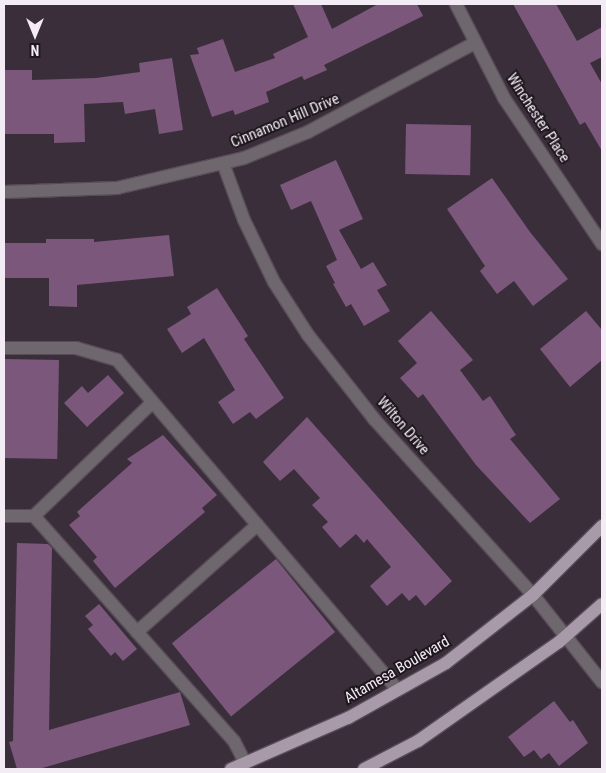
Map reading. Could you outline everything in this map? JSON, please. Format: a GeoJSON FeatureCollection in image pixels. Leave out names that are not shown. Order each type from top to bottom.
{"type":"FeatureCollection","features":[{"type":"Feature","properties":{"kind":"main road","name":"Altamesa Boulevard"},"geometry":{"type":"LineString","coordinates":[[231,769],[348,718],[446,663],[533,595],[602,526]]}},
{"type":"Feature","properties":{"kind":"main road"},"geometry":{"type":"LineString","coordinates":[[364,769],[418,741],[564,638],[602,604]]}},
{"type":"Feature","properties":{"kind":"street","name":"Winchester Place"},"geometry":{"type":"LineString","coordinates":[[456,4],[504,98],[602,244]]}},
{"type":"Feature","properties":{"kind":"street","name":"Cinnamon Hill Drive"},"geometry":{"type":"LineString","coordinates":[[4,192],[117,188],[244,158],[308,132],[475,43]]}},
{"type":"Feature","properties":{"kind":"street","name":"Wilton Drive"},"geometry":{"type":"LineString","coordinates":[[223,163],[244,220],[274,282],[308,335],[374,419],[533,595],[564,638],[602,682]]}},
{"type":"Feature","properties":{"kind":"street"},"geometry":{"type":"LineString","coordinates":[[4,348],[76,348],[117,360],[398,690]]}},
{"type":"Feature","properties":{"kind":"street"},"geometry":{"type":"LineString","coordinates":[[4,516],[34,516],[152,403]]}},
{"type":"Feature","properties":{"kind":"street"},"geometry":{"type":"LineString","coordinates":[[34,516],[234,741],[245,763]]}},
{"type":"Feature","properties":{"kind":"street"},"geometry":{"type":"LineString","coordinates":[[137,632],[257,525]]}},
{"type":"Feature","properties":{"kind":"building"},"geometry":{"type":"Polygon","coordinates":[[[293,4],[321,4],[332,29],[378,4],[417,4],[423,16],[324,65],[327,70],[304,80],[302,76],[266,92],[269,102],[235,115],[233,110],[212,117],[190,55],[199,54],[197,48],[223,39],[235,72],[275,58],[273,54],[308,37],[293,4]]]}},
{"type":"Feature","properties":{"kind":"building"},"geometry":{"type":"Polygon","coordinates":[[[513,4],[556,4],[577,41],[602,27],[602,57],[590,63],[602,84],[602,151],[585,122],[580,125],[513,4]]]}},
{"type":"Feature","properties":{"kind":"building"},"geometry":{"type":"Polygon","coordinates":[[[172,58],[183,130],[159,134],[155,109],[125,114],[123,102],[84,104],[85,142],[54,143],[54,134],[4,134],[5,70],[32,70],[32,80],[96,78],[140,72],[139,63],[172,58]]]}},
{"type":"Feature","properties":{"kind":"building"},"geometry":{"type":"Polygon","coordinates":[[[406,124],[471,125],[470,175],[405,174],[406,124]]]}},
{"type":"Feature","properties":{"kind":"building"},"geometry":{"type":"Polygon","coordinates":[[[336,160],[363,219],[339,230],[361,269],[373,262],[387,285],[377,290],[390,311],[364,326],[351,304],[346,307],[333,284],[335,283],[326,266],[337,260],[311,201],[291,210],[280,185],[336,160]]]}},
{"type":"Feature","properties":{"kind":"building"},"geometry":{"type":"Polygon","coordinates":[[[492,178],[530,232],[568,279],[533,306],[514,281],[497,294],[480,271],[485,266],[447,209],[492,178]]]}},
{"type":"Feature","properties":{"kind":"building"},"geometry":{"type":"Polygon","coordinates":[[[169,235],[174,276],[77,285],[77,307],[49,306],[49,278],[4,278],[4,243],[46,243],[46,239],[94,239],[94,242],[169,235]]]}},
{"type":"Feature","properties":{"kind":"building"},"geometry":{"type":"Polygon","coordinates":[[[217,288],[248,336],[244,339],[284,398],[256,419],[250,412],[233,424],[218,402],[235,390],[204,338],[182,353],[167,329],[191,314],[187,307],[217,288]]]}},
{"type":"Feature","properties":{"kind":"building"},"geometry":{"type":"Polygon","coordinates":[[[431,311],[473,360],[460,370],[483,401],[490,396],[516,435],[510,439],[560,499],[530,523],[476,465],[423,394],[418,398],[400,378],[417,363],[398,341],[431,311]]]}},
{"type":"Feature","properties":{"kind":"building"},"geometry":{"type":"Polygon","coordinates":[[[586,311],[602,330],[602,360],[570,387],[540,349],[586,311]]]}},
{"type":"Feature","properties":{"kind":"building"},"geometry":{"type":"Polygon","coordinates":[[[4,359],[59,360],[57,459],[4,458],[4,359]]]}},
{"type":"Feature","properties":{"kind":"building"},"geometry":{"type":"Polygon","coordinates":[[[108,375],[124,393],[87,427],[64,403],[82,386],[88,393],[108,375]]]}},
{"type":"Feature","properties":{"kind":"building"},"geometry":{"type":"Polygon","coordinates":[[[307,417],[452,581],[425,606],[416,595],[409,601],[402,593],[387,606],[370,586],[391,567],[367,539],[364,543],[356,534],[340,548],[322,527],[328,522],[312,505],[320,498],[294,469],[280,481],[263,462],[307,417]]]}},
{"type":"Feature","properties":{"kind":"building"},"geometry":{"type":"Polygon","coordinates":[[[163,435],[217,495],[202,508],[205,512],[115,588],[93,561],[97,557],[69,525],[80,516],[77,512],[132,463],[127,459],[163,435]]]}},
{"type":"Feature","properties":{"kind":"building"},"geometry":{"type":"Polygon","coordinates":[[[17,543],[48,544],[52,548],[49,730],[180,692],[190,725],[39,769],[17,769],[9,742],[13,741],[17,543]]]}},
{"type":"Feature","properties":{"kind":"building"},"geometry":{"type":"Polygon","coordinates":[[[276,559],[335,632],[231,716],[172,643],[276,559]]]}},
{"type":"Feature","properties":{"kind":"building"},"geometry":{"type":"Polygon","coordinates":[[[99,604],[137,649],[123,661],[115,652],[111,656],[88,629],[93,625],[85,616],[99,604]]]}},
{"type":"Feature","properties":{"kind":"building"},"geometry":{"type":"Polygon","coordinates":[[[554,701],[570,722],[573,720],[588,743],[559,766],[549,753],[541,759],[534,750],[524,757],[508,737],[554,701]]]}}]}
